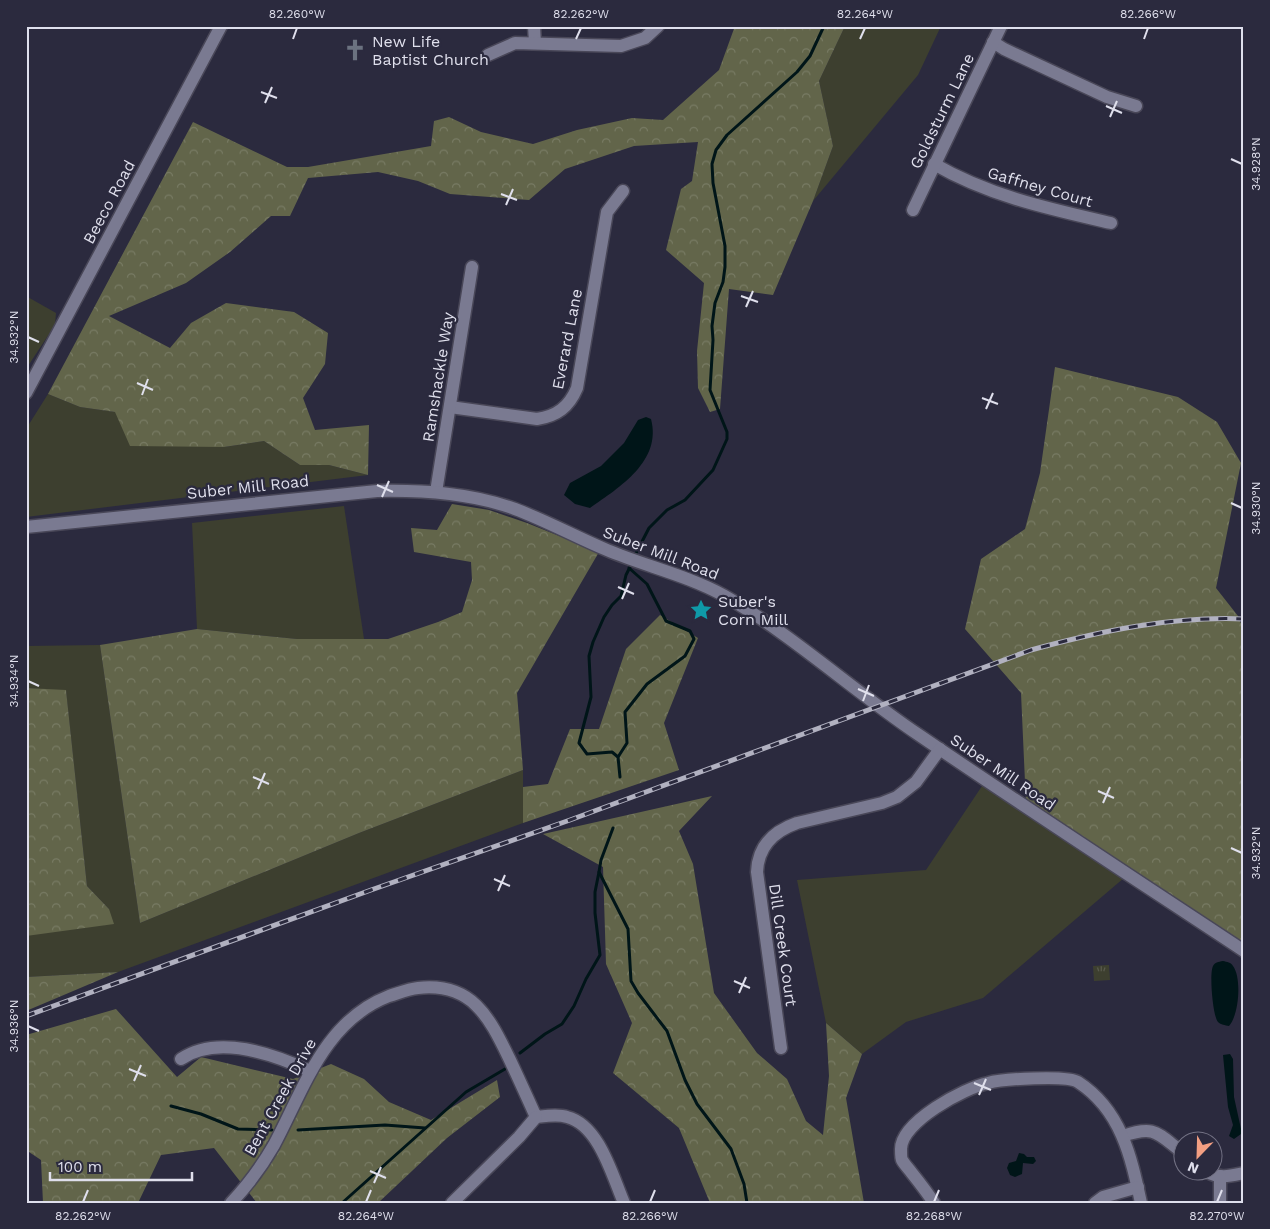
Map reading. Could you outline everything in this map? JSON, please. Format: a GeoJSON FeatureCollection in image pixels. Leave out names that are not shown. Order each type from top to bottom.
{"type":"FeatureCollection","features":[{"type":"Feature","properties":{"kind":"street","name":"Beeco Road"},"geometry":{"type":"LineString","coordinates":[[26,393],[221,26]]}},
{"type":"Feature","properties":{"kind":"street"},"geometry":{"type":"LineString","coordinates":[[534,26],[534,43]]}},
{"type":"Feature","properties":{"kind":"street"},"geometry":{"type":"LineString","coordinates":[[488,54],[515,43],[621,46],[645,38],[658,26]]}},
{"type":"Feature","properties":{"kind":"street","name":"Goldsturm Lane"},"geometry":{"type":"LineString","coordinates":[[914,210],[934,164],[1001,26]]}},
{"type":"Feature","properties":{"kind":"street"},"geometry":{"type":"LineString","coordinates":[[993,42],[1099,94],[1136,106]]}},
{"type":"Feature","properties":{"kind":"street","name":"Gaffney Court"},"geometry":{"type":"LineString","coordinates":[[934,164],[948,173],[994,193],[1111,224]]}},
{"type":"Feature","properties":{"kind":"street","name":"Everard Lane"},"geometry":{"type":"LineString","coordinates":[[450,407],[537,419],[548,418],[557,414],[569,402],[577,388],[607,212],[622,191]]}},
{"type":"Feature","properties":{"kind":"street","name":"Ramshackle Way"},"geometry":{"type":"LineString","coordinates":[[436,492],[472,267]]}},
{"type":"Feature","properties":{"kind":"street","name":"Suber Mill Road"},"geometry":{"type":"LineString","coordinates":[[26,527],[324,496],[401,491],[461,495],[515,509],[625,557],[712,589],[818,659],[910,729],[1244,950]]}},
{"type":"Feature","properties":{"kind":"street","name":"Dill Creek Court"},"geometry":{"type":"LineString","coordinates":[[781,1048],[757,872],[760,853],[771,837],[785,827],[897,797],[916,782],[940,749]]}},
{"type":"Feature","properties":{"kind":"street","name":"Bent Creek Drive"},"geometry":{"type":"LineString","coordinates":[[231,1203],[249,1182],[274,1144],[310,1071],[337,1032],[352,1017],[366,1007],[383,998],[410,989],[427,987],[451,990],[470,1000],[482,1010],[489,1019],[536,1117]]}},
{"type":"Feature","properties":{"kind":"street"},"geometry":{"type":"LineString","coordinates":[[181,1059],[199,1049],[232,1048],[259,1052],[280,1058],[310,1071]]}},
{"type":"Feature","properties":{"kind":"street"},"geometry":{"type":"LineString","coordinates":[[934,1203],[902,1160],[901,1148],[903,1137],[916,1123],[960,1092],[988,1082],[1055,1077],[1076,1081],[1099,1098],[1117,1124],[1130,1155],[1141,1203]]}},
{"type":"Feature","properties":{"kind":"street"},"geometry":{"type":"LineString","coordinates":[[452,1203],[519,1137],[536,1117],[562,1116],[582,1123],[595,1138],[624,1203]]}},
{"type":"Feature","properties":{"kind":"street"},"geometry":{"type":"LineString","coordinates":[[1123,1136],[1139,1130],[1155,1132],[1172,1145]]}},
{"type":"Feature","properties":{"kind":"street"},"geometry":{"type":"LineString","coordinates":[[1222,1176],[1244,1173]]}},
{"type":"Feature","properties":{"kind":"street"},"geometry":{"type":"LineString","coordinates":[[1220,1182],[1220,1203]]}},
{"type":"Feature","properties":{"kind":"street"},"geometry":{"type":"LineString","coordinates":[[1095,1203],[1103,1197],[1138,1187]]}},
{"type":"Feature","properties":{"kind":"green space"},"geometry":{"type":"Polygon","coordinates":[[[735,26],[845,26],[819,81],[833,146],[813,201],[773,295],[729,289],[720,409],[710,412],[698,388],[697,351],[704,283],[666,250],[681,189],[692,181],[698,142],[634,146],[565,169],[529,200],[450,194],[418,181],[378,172],[308,178],[290,216],[271,216],[230,252],[186,283],[109,316],[170,348],[191,323],[226,303],[294,312],[328,333],[325,364],[303,398],[315,430],[369,425],[368,475],[329,465],[300,465],[264,441],[224,447],[130,446],[115,412],[80,407],[48,394],[193,122],[287,167],[308,167],[431,146],[434,121],[449,117],[481,132],[533,144],[577,130],[632,118],[663,120],[719,70],[735,26]]]}},
{"type":"Feature","properties":{"kind":"green space"},"geometry":{"type":"Polygon","coordinates":[[[845,26],[941,26],[918,75],[813,201],[833,146],[819,81],[845,26]]]}},
{"type":"Feature","properties":{"kind":"green space"},"geometry":{"type":"Polygon","coordinates":[[[26,296],[56,313],[55,325],[26,369],[26,296]]]}},
{"type":"Feature","properties":{"kind":"green space"},"geometry":{"type":"Polygon","coordinates":[[[1055,367],[1178,397],[1217,422],[1241,463],[1216,588],[1238,616],[1244,631],[1244,942],[1230,937],[1026,804],[1021,693],[965,629],[981,559],[1025,529],[1040,473],[1055,367]]]}},
{"type":"Feature","properties":{"kind":"green space"},"geometry":{"type":"Polygon","coordinates":[[[48,394],[80,407],[115,412],[224,447],[264,441],[300,465],[329,465],[368,475],[26,517],[26,429],[48,394]]]}},
{"type":"Feature","properties":{"kind":"green space"},"geometry":{"type":"Polygon","coordinates":[[[452,504],[489,510],[599,552],[517,693],[523,770],[359,833],[140,923],[100,645],[197,629],[297,639],[388,639],[438,622],[462,612],[472,580],[471,562],[414,552],[411,528],[437,530],[452,504]]]}},
{"type":"Feature","properties":{"kind":"green space"},"geometry":{"type":"Polygon","coordinates":[[[344,506],[364,639],[297,639],[197,629],[192,523],[344,506]]]}},
{"type":"Feature","properties":{"kind":"green space"},"geometry":{"type":"Polygon","coordinates":[[[660,615],[698,638],[664,723],[679,770],[523,823],[523,787],[548,784],[570,729],[599,729],[626,649],[660,615]]]}},
{"type":"Feature","properties":{"kind":"green space"},"geometry":{"type":"Polygon","coordinates":[[[100,645],[140,923],[359,833],[523,770],[523,823],[118,972],[26,977],[26,935],[109,909],[87,886],[66,691],[26,688],[26,646],[100,645]]]}},
{"type":"Feature","properties":{"kind":"green space"},"geometry":{"type":"Polygon","coordinates":[[[26,688],[66,690],[87,886],[109,909],[114,924],[26,936],[26,688]]]}},
{"type":"Feature","properties":{"kind":"green space"},"geometry":{"type":"Polygon","coordinates":[[[986,780],[1131,872],[983,998],[906,1022],[862,1054],[826,1023],[797,880],[926,870],[986,780]]]}},
{"type":"Feature","properties":{"kind":"green space"},"geometry":{"type":"Polygon","coordinates":[[[712,796],[679,831],[693,864],[714,993],[757,1053],[787,1079],[806,1121],[823,1135],[829,1076],[826,1023],[862,1054],[846,1098],[864,1203],[710,1203],[679,1128],[613,1073],[632,1023],[606,964],[603,867],[543,834],[712,796]]]}},
{"type":"Feature","properties":{"kind":"green space"},"geometry":{"type":"Polygon","coordinates":[[[1109,965],[1110,980],[1094,981],[1093,966],[1109,965]]]}},
{"type":"Feature","properties":{"kind":"green space"},"geometry":{"type":"Polygon","coordinates":[[[118,972],[26,1011],[26,977],[118,972]]]}},
{"type":"Feature","properties":{"kind":"green space"},"geometry":{"type":"Polygon","coordinates":[[[116,1009],[177,1077],[201,1057],[293,1079],[331,1064],[364,1079],[389,1102],[431,1120],[497,1080],[500,1097],[447,1138],[378,1203],[257,1203],[214,1148],[161,1155],[138,1203],[43,1203],[41,1160],[26,1150],[26,1035],[116,1009]]]}},
{"type":"Feature","properties":{"kind":"shaded area"},"geometry":{"type":"Polygon","coordinates":[[[646,417],[651,419],[653,434],[650,448],[636,471],[625,482],[590,508],[575,504],[564,495],[570,483],[601,466],[624,443],[638,420],[646,417]]]}},
{"type":"Feature","properties":{"kind":"shaded area"},"geometry":{"type":"Polygon","coordinates":[[[1223,961],[1229,962],[1232,965],[1238,979],[1237,1005],[1229,1026],[1218,1022],[1212,995],[1211,977],[1213,966],[1223,961]]]}},
{"type":"Feature","properties":{"kind":"shaded area"},"geometry":{"type":"Polygon","coordinates":[[[1230,1054],[1233,1059],[1234,1097],[1241,1129],[1241,1134],[1234,1139],[1229,1136],[1233,1125],[1228,1107],[1223,1055],[1230,1054]]]}},
{"type":"Feature","properties":{"kind":"shaded area"},"geometry":{"type":"Polygon","coordinates":[[[1019,1153],[1027,1157],[1034,1157],[1036,1161],[1033,1164],[1023,1163],[1022,1174],[1015,1177],[1010,1175],[1007,1168],[1009,1163],[1016,1161],[1019,1153]]]}},
{"type":"Feature","properties":{"kind":"waterway"},"geometry":{"type":"LineString","coordinates":[[634,557],[649,528],[667,510],[685,500],[713,470],[727,439],[727,432],[710,390],[712,326],[715,303],[723,282],[725,267],[725,246],[713,183],[712,164],[716,150],[727,135],[797,72],[810,56],[824,26]]}},
{"type":"Feature","properties":{"kind":"waterway"},"geometry":{"type":"LineString","coordinates":[[620,777],[618,757],[612,752],[587,754],[579,743],[591,697],[589,656],[593,642],[604,617],[621,596],[626,575],[632,563]]}},
{"type":"Feature","properties":{"kind":"waterway"},"geometry":{"type":"LineString","coordinates":[[618,757],[627,743],[625,712],[647,684],[685,656],[694,639],[690,631],[666,621],[647,584],[629,568]]}},
{"type":"Feature","properties":{"kind":"waterway"},"geometry":{"type":"LineString","coordinates":[[613,828],[601,860],[599,872],[628,929],[631,981],[667,1031],[685,1080],[697,1104],[731,1149],[744,1184],[747,1203]]}},
{"type":"Feature","properties":{"kind":"waterway"},"geometry":{"type":"LineString","coordinates":[[520,1053],[562,1024],[574,1006],[586,979],[600,955],[595,913],[595,892],[599,872]]}},
{"type":"Feature","properties":{"kind":"waterway"},"geometry":{"type":"LineString","coordinates":[[342,1203],[466,1092],[505,1069]]}},
{"type":"Feature","properties":{"kind":"waterway"},"geometry":{"type":"LineString","coordinates":[[171,1106],[201,1114],[238,1129],[272,1130]]}},
{"type":"Feature","properties":{"kind":"waterway"},"geometry":{"type":"LineString","coordinates":[[298,1130],[385,1125],[425,1128]]}},
{"type":"Feature","properties":{"kind":"railway"},"geometry":{"type":"LineString","coordinates":[[26,1016],[371,890],[570,820],[1031,650],[1110,631],[1163,622],[1244,619]]}},
{"type":"Feature","properties":{"kind":"place","name":"New Life Baptist Church"},"geometry":{"type":"Point","coordinates":[355,50]}},
{"type":"Feature","properties":{"kind":"place","name":"Suber's Corn Mill"},"geometry":{"type":"Point","coordinates":[701,610]}}]}
